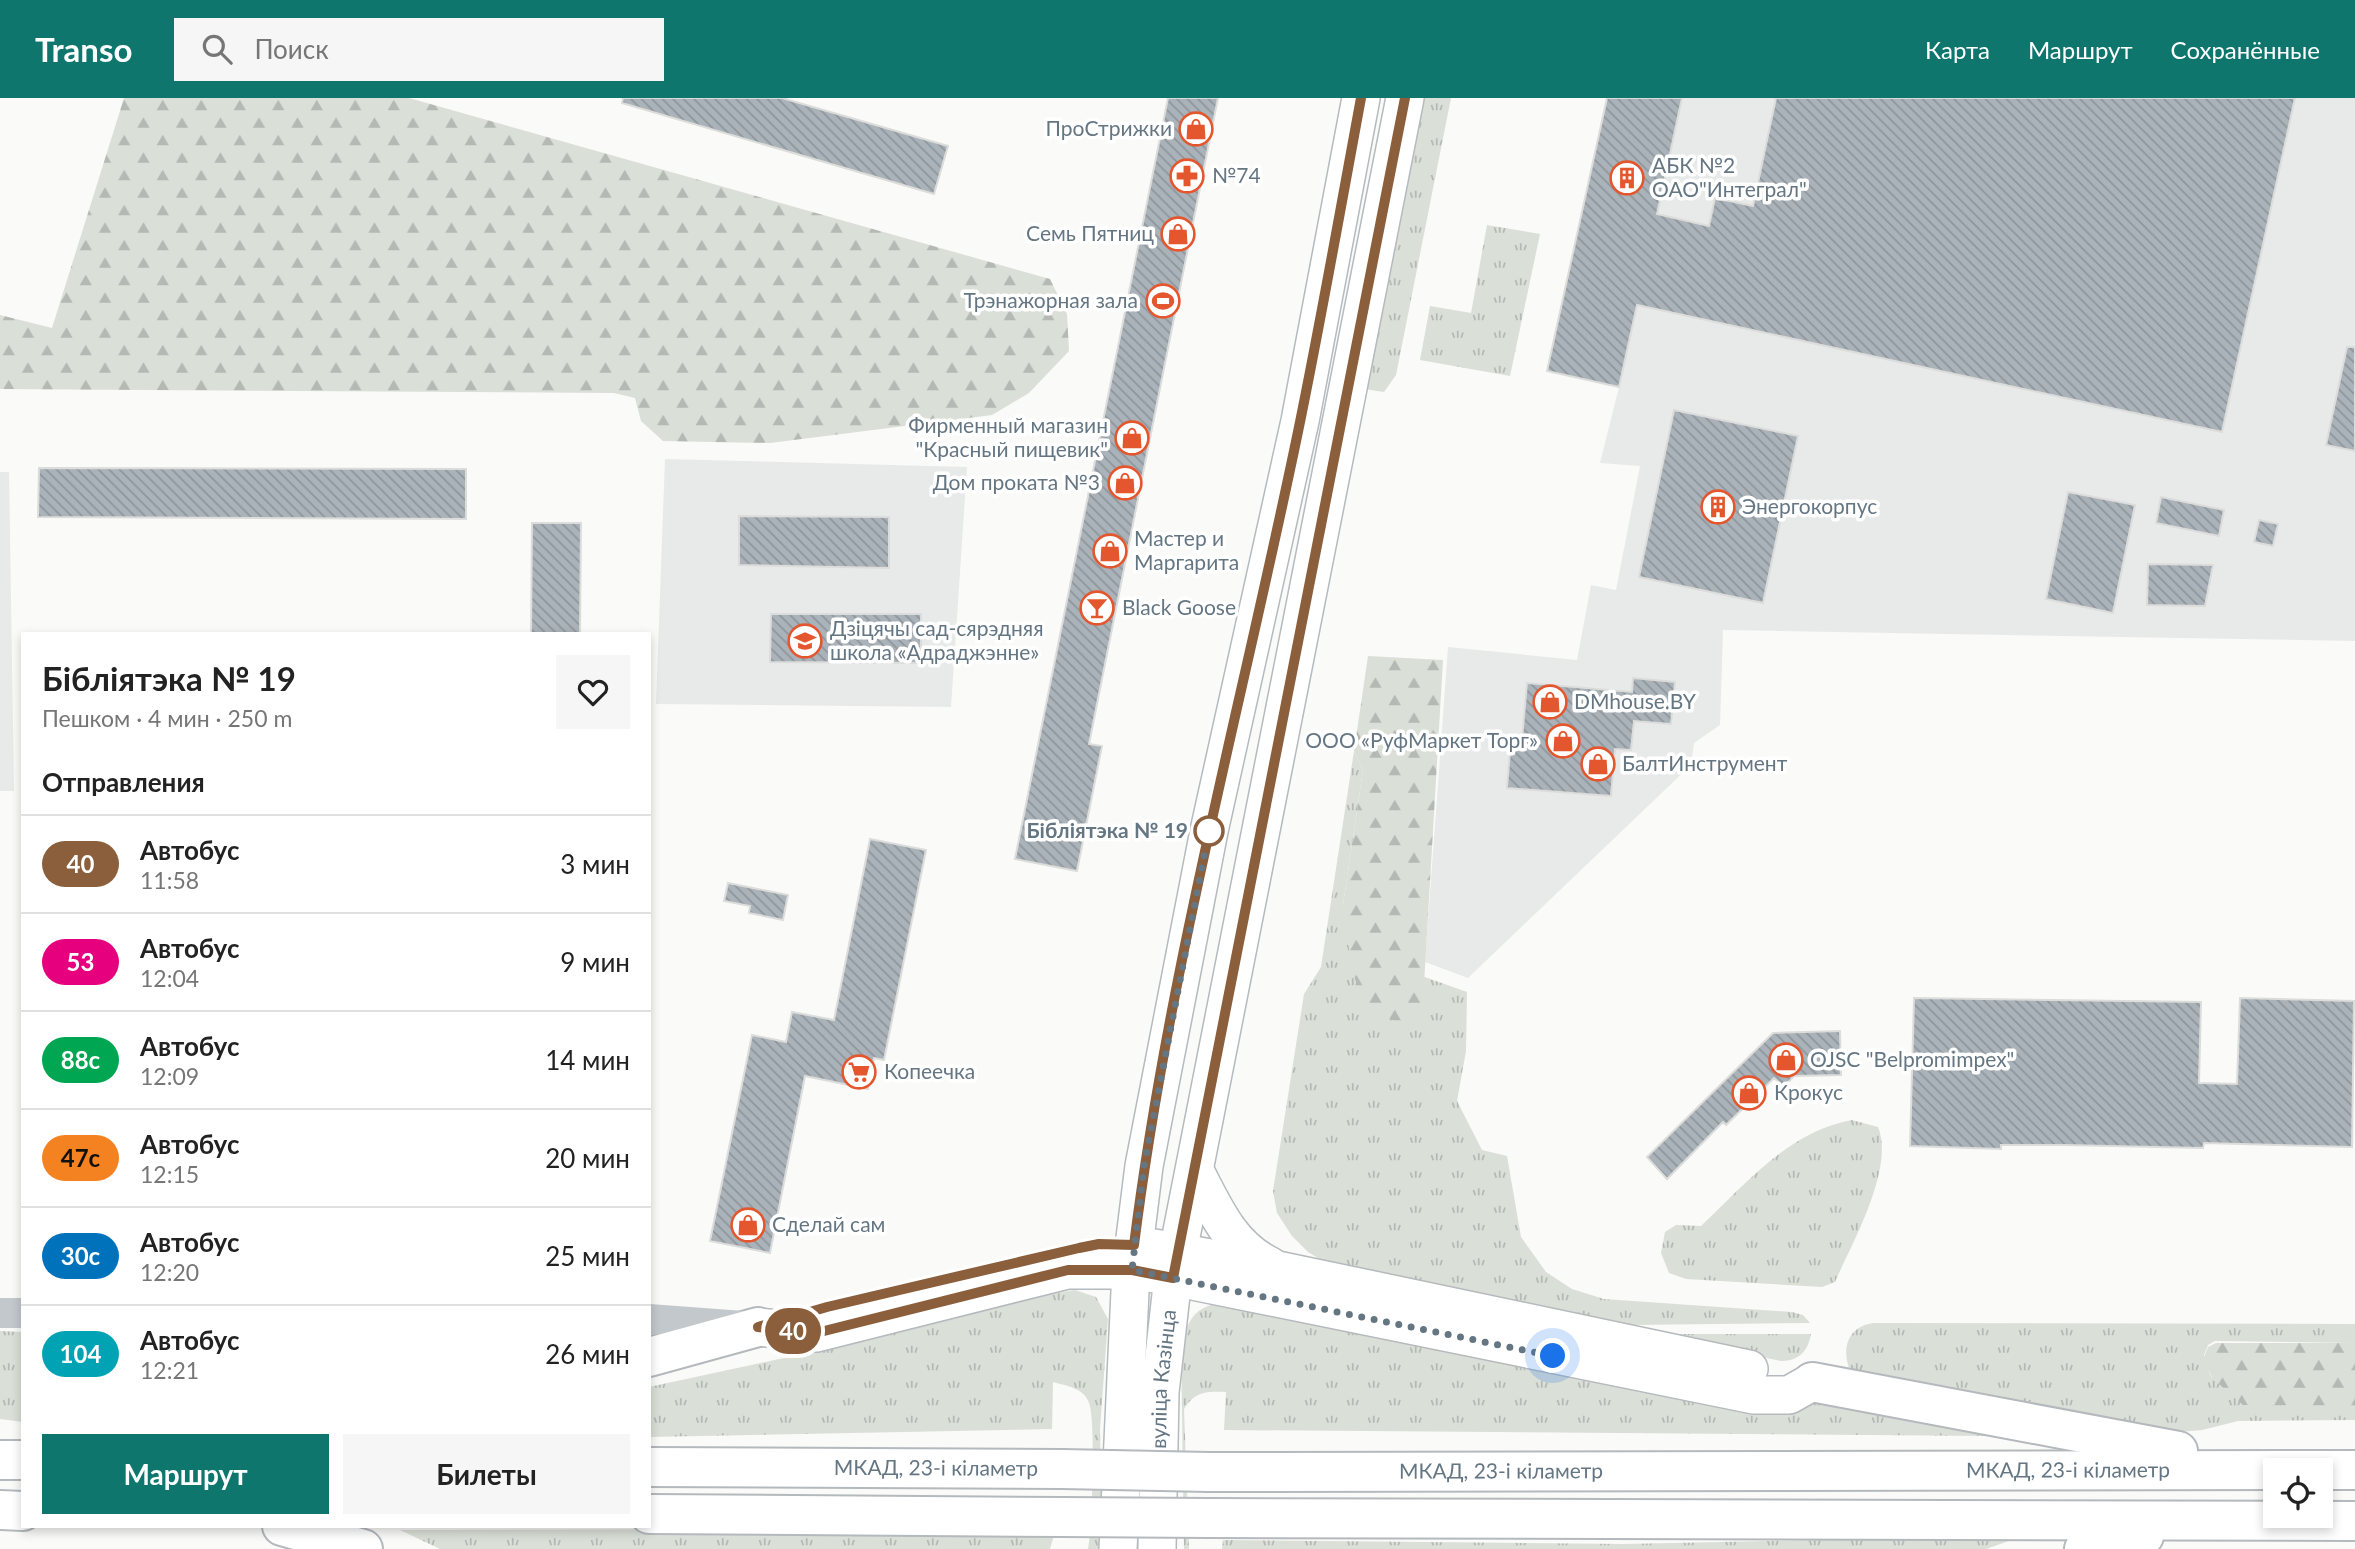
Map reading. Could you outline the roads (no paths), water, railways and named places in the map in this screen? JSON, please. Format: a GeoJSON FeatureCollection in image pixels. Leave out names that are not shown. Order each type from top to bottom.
{"type":"FeatureCollection","features":[{"type":"Feature","properties":{"kind":"highway"},"geometry":{"type":"LineString","coordinates":[[651,1356],[758,1327]]}},
{"type":"Feature","properties":{"kind":"highway"},"geometry":{"type":"LineString","coordinates":[[1812,1381],[2133,1444],[2263,1464]]}},
{"type":"Feature","properties":{"kind":"highway"},"geometry":{"type":"LineString","coordinates":[[0,1460],[21,1460]]}},
{"type":"Feature","properties":{"kind":"highway","name":"МКАД, 23-і кіламетр"},"geometry":{"type":"LineString","coordinates":[[651,1467],[1209,1472],[2263,1469]]}},
{"type":"Feature","properties":{"kind":"highway","name":"МКАД, 23-і кіламетр"},"geometry":{"type":"LineString","coordinates":[[2333,1470],[2355,1470]]}},
{"type":"Feature","properties":{"kind":"highway"},"geometry":{"type":"LineString","coordinates":[[0,1510],[21,1511]]}},
{"type":"Feature","properties":{"kind":"highway"},"geometry":{"type":"LineString","coordinates":[[651,1514],[2355,1521]]}},
{"type":"Feature","properties":{"kind":"highway"},"geometry":{"type":"LineString","coordinates":[[2084,1549],[2240,1520]]}},
{"type":"Feature","properties":{"kind":"highway"},"geometry":{"type":"LineString","coordinates":[[289,1528],[363,1549]]}},
{"type":"Feature","properties":{"kind":"main road","name":"вуліца Казінца"},"geometry":{"type":"LineString","coordinates":[[1118,1549],[1133,1258],[1144,1166],[1183,958],[1300,421],[1361,98]]}},
{"type":"Feature","properties":{"kind":"main road","name":"вуліца Казінца"},"geometry":{"type":"LineString","coordinates":[[1157,1549],[1160,1392],[1176,1265],[1405,98]]}},
{"type":"Feature","properties":{"kind":"main road"},"geometry":{"type":"LineString","coordinates":[[1196,1173],[1222,1225],[1256,1259],[1278,1270]]}},
{"type":"Feature","properties":{"kind":"main road"},"geometry":{"type":"LineString","coordinates":[[758,1327],[827,1307],[1099,1244],[1133,1258],[1176,1265],[1754,1395],[1789,1395],[1812,1381]]}},
{"type":"Feature","properties":{"kind":"main road"},"geometry":{"type":"LineString","coordinates":[[1176,1265],[1278,1270],[1812,1381]]}},
{"type":"Feature","properties":{"kind":"street"},"geometry":{"type":"LineString","coordinates":[[0,1313],[21,1313]]}},
{"type":"Feature","properties":{"kind":"street"},"geometry":{"type":"LineString","coordinates":[[651,1319],[758,1327]]}},
{"type":"Feature","properties":{"kind":"place","name":"ПроСтрижки"},"geometry":{"type":"Point","coordinates":[1196,129]}},
{"type":"Feature","properties":{"kind":"place","name":"№74"},"geometry":{"type":"Point","coordinates":[1187,176]}},
{"type":"Feature","properties":{"kind":"place","name":"АБК №2 ОАО\"Интеграл\""},"geometry":{"type":"Point","coordinates":[1627,178]}},
{"type":"Feature","properties":{"kind":"place","name":"Семь Пятниц"},"geometry":{"type":"Point","coordinates":[1178,234]}},
{"type":"Feature","properties":{"kind":"place","name":"Трэнажорная зала"},"geometry":{"type":"Point","coordinates":[1163,301]}},
{"type":"Feature","properties":{"kind":"place","name":"Фирменный магазин \"Красный пищевик\""},"geometry":{"type":"Point","coordinates":[1132,438]}},
{"type":"Feature","properties":{"kind":"place","name":"Дом проката №3"},"geometry":{"type":"Point","coordinates":[1125,483]}},
{"type":"Feature","properties":{"kind":"place","name":"Энергокорпус"},"geometry":{"type":"Point","coordinates":[1718,507]}},
{"type":"Feature","properties":{"kind":"place","name":"Мастер и Маргарита"},"geometry":{"type":"Point","coordinates":[1110,551]}},
{"type":"Feature","properties":{"kind":"place","name":"Black Goose"},"geometry":{"type":"Point","coordinates":[1097,608]}},
{"type":"Feature","properties":{"kind":"place","name":"Дзіцячы сад-сярэдняя школа «Адраджэнне»"},"geometry":{"type":"Point","coordinates":[805,641]}},
{"type":"Feature","properties":{"kind":"place","name":"DMhouse.BY"},"geometry":{"type":"Point","coordinates":[1550,702]}},
{"type":"Feature","properties":{"kind":"place","name":"ООО «РуфМаркет Торг»"},"geometry":{"type":"Point","coordinates":[1563,741]}},
{"type":"Feature","properties":{"kind":"place","name":"БалтИнструмент"},"geometry":{"type":"Point","coordinates":[1598,764]}},
{"type":"Feature","properties":{"kind":"place","name":"Бібліятэка № 19"},"geometry":{"type":"Point","coordinates":[1209,831]}},
{"type":"Feature","properties":{"kind":"place","name":"OJSC \"Belpromimpex\""},"geometry":{"type":"Point","coordinates":[1786,1060]}},
{"type":"Feature","properties":{"kind":"place","name":"Копеечка"},"geometry":{"type":"Point","coordinates":[859,1072]}},
{"type":"Feature","properties":{"kind":"place","name":"Крокус"},"geometry":{"type":"Point","coordinates":[1749,1093]}},
{"type":"Feature","properties":{"kind":"place","name":"Сделай сам"},"geometry":{"type":"Point","coordinates":[748,1225]}}]}
